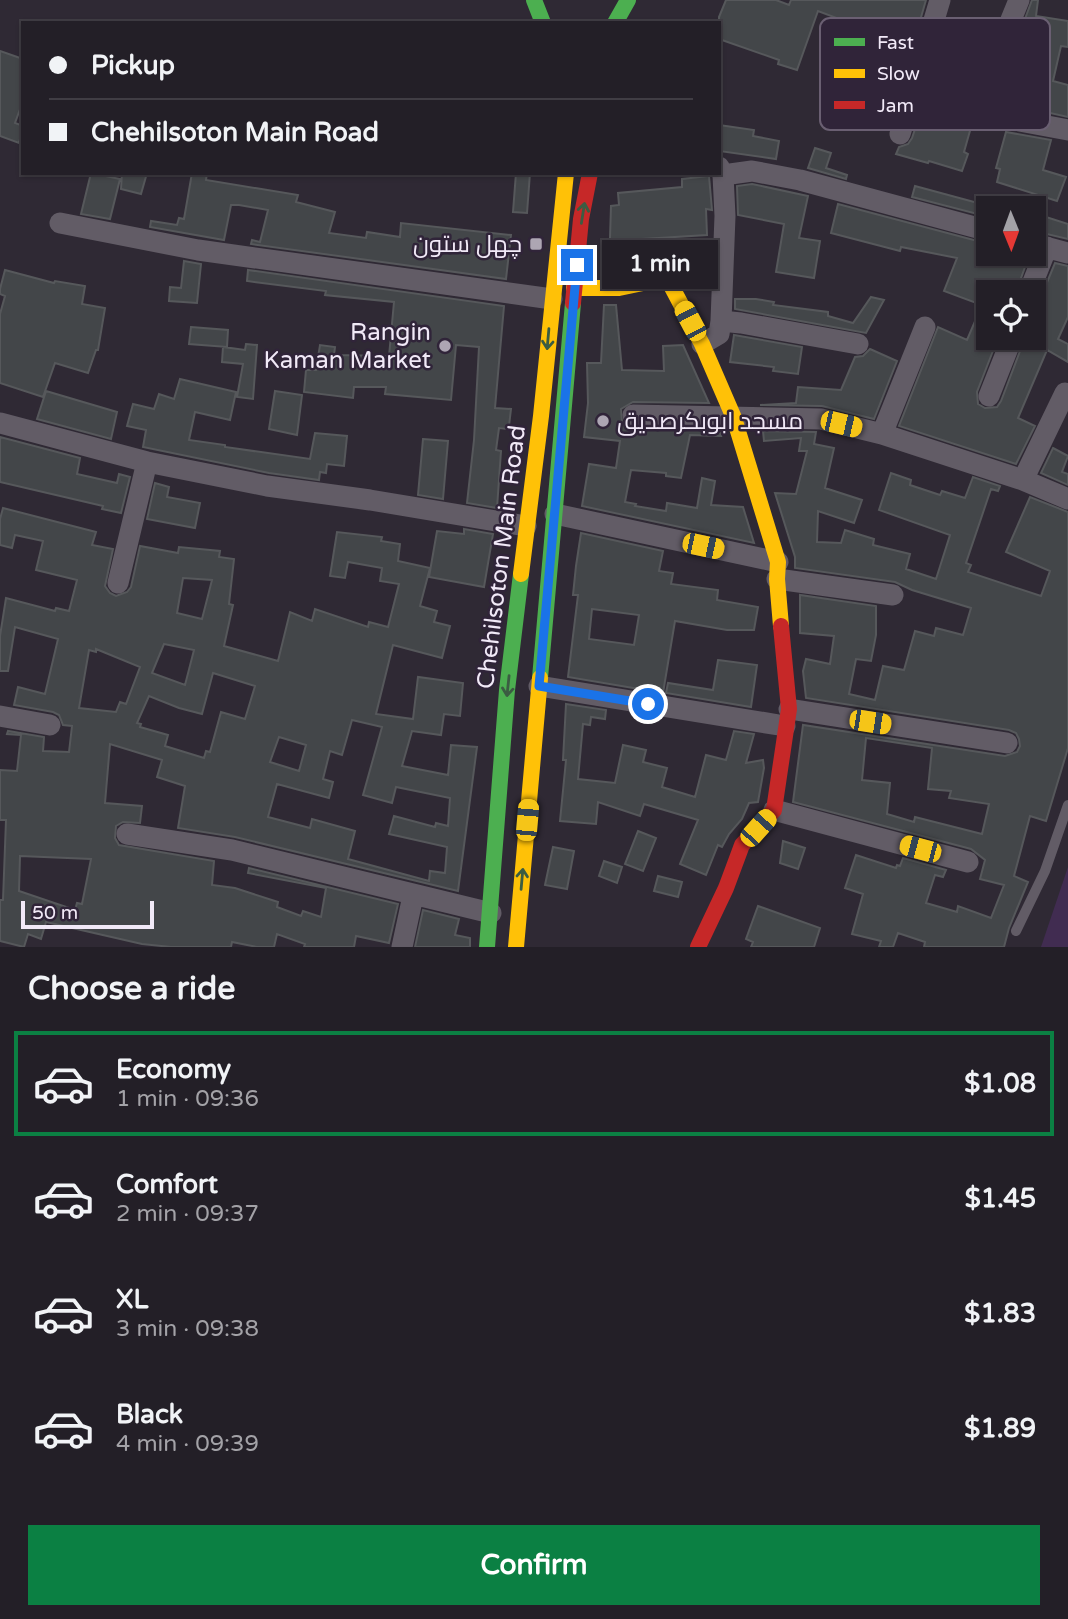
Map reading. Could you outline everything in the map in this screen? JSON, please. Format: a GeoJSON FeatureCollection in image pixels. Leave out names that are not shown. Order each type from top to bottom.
{"type":"FeatureCollection","features":[{"type":"Feature","properties":{"kind":"main road"},"geometry":{"type":"LineString","coordinates":[[534,0],[542,21]]}},
{"type":"Feature","properties":{"kind":"main road"},"geometry":{"type":"LineString","coordinates":[[616,21],[628,0]]}},
{"type":"Feature","properties":{"kind":"main road","name":"Chehilsoton Main Road"},"geometry":{"type":"LineString","coordinates":[[487,947],[507,690],[541,416],[566,175]]}},
{"type":"Feature","properties":{"kind":"main road","name":"Chehilsoton Main Road"},"geometry":{"type":"LineString","coordinates":[[516,947],[581,219],[590,175]]}},
{"type":"Feature","properties":{"kind":"main road"},"geometry":{"type":"LineString","coordinates":[[575,288],[619,288],[667,278],[702,344],[734,418],[777,570],[787,717],[774,810],[742,845],[726,888],[698,947]]}},
{"type":"Feature","properties":{"kind":"street"},"geometry":{"type":"LineString","coordinates":[[935,18],[940,0]]}},
{"type":"Feature","properties":{"kind":"street"},"geometry":{"type":"LineString","coordinates":[[1012,18],[1019,0]]}},
{"type":"Feature","properties":{"kind":"street"},"geometry":{"type":"LineString","coordinates":[[1050,127],[1068,130]]}},
{"type":"Feature","properties":{"kind":"street"},"geometry":{"type":"LineString","coordinates":[[900,134],[901,130]]}},
{"type":"Feature","properties":{"kind":"street"},"geometry":{"type":"LineString","coordinates":[[702,344],[719,334],[721,321],[725,216],[721,171],[752,171],[800,180],[976,227]]}},
{"type":"Feature","properties":{"kind":"street"},"geometry":{"type":"LineString","coordinates":[[60,223],[198,250],[552,299]]}},
{"type":"Feature","properties":{"kind":"street"},"geometry":{"type":"LineString","coordinates":[[1046,247],[1068,253]]}},
{"type":"Feature","properties":{"kind":"street"},"geometry":{"type":"LineString","coordinates":[[721,321],[858,344]]}},
{"type":"Feature","properties":{"kind":"street"},"geometry":{"type":"LineString","coordinates":[[882,434],[925,327]]}},
{"type":"Feature","properties":{"kind":"street"},"geometry":{"type":"LineString","coordinates":[[989,396],[1007,350]]}},
{"type":"Feature","properties":{"kind":"street"},"geometry":{"type":"LineString","coordinates":[[1023,480],[1065,393]]}},
{"type":"Feature","properties":{"kind":"street"},"geometry":{"type":"LineString","coordinates":[[634,415],[821,419],[882,434],[1023,480],[1068,499]]}},
{"type":"Feature","properties":{"kind":"street"},"geometry":{"type":"LineString","coordinates":[[0,423],[148,462],[267,486],[526,526]]}},
{"type":"Feature","properties":{"kind":"street"},"geometry":{"type":"LineString","coordinates":[[118,583],[148,462]]}},
{"type":"Feature","properties":{"kind":"street"},"geometry":{"type":"LineString","coordinates":[[555,514],[777,570],[893,595]]}},
{"type":"Feature","properties":{"kind":"street"},"geometry":{"type":"LineString","coordinates":[[539,686],[1007,743]]}},
{"type":"Feature","properties":{"kind":"street"},"geometry":{"type":"LineString","coordinates":[[0,716],[50,725]]}},
{"type":"Feature","properties":{"kind":"street"},"geometry":{"type":"LineString","coordinates":[[774,810],[968,862]]}},
{"type":"Feature","properties":{"kind":"street"},"geometry":{"type":"LineString","coordinates":[[127,834],[232,850],[491,913]]}},
{"type":"Feature","properties":{"kind":"street"},"geometry":{"type":"LineString","coordinates":[[402,947],[413,896]]}},
{"type":"Feature","properties":{"kind":"lane"},"geometry":{"type":"LineString","coordinates":[[1016,932],[1045,871],[1068,805]]}},
{"type":"Feature","properties":{"kind":"shaded area"},"geometry":{"type":"Polygon","coordinates":[[[1068,867],[1068,947],[1041,947],[1068,867]]]}},
{"type":"Feature","properties":{"kind":"building"},"geometry":{"type":"Polygon","coordinates":[[[726,0],[776,0],[789,5],[791,0],[926,0],[921,18],[837,18],[818,11],[797,70],[778,64],[779,60],[721,40],[719,17],[726,0]]]}},
{"type":"Feature","properties":{"kind":"building"},"geometry":{"type":"Polygon","coordinates":[[[1032,0],[1038,0],[1036,16],[1049,18],[1025,18],[1032,0]]]}},
{"type":"Feature","properties":{"kind":"building"},"geometry":{"type":"Polygon","coordinates":[[[1050,18],[1068,21],[1068,47],[1061,46],[1053,81],[1068,85],[1068,117],[1050,113],[1050,18]]]}},
{"type":"Feature","properties":{"kind":"building"},"geometry":{"type":"Polygon","coordinates":[[[0,51],[21,58],[21,106],[15,123],[21,125],[21,134],[19,143],[0,136],[0,51]]]}},
{"type":"Feature","properties":{"kind":"building"},"geometry":{"type":"Polygon","coordinates":[[[721,125],[754,130],[753,136],[779,141],[776,159],[721,151],[721,125]]]}},
{"type":"Feature","properties":{"kind":"building"},"geometry":{"type":"Polygon","coordinates":[[[915,130],[970,130],[964,152],[968,154],[962,171],[896,154],[899,147],[908,144],[915,130]]]}},
{"type":"Feature","properties":{"kind":"building"},"geometry":{"type":"Polygon","coordinates":[[[1006,132],[1051,140],[1043,170],[1066,177],[1057,201],[997,182],[1000,169],[996,168],[1006,132]]]}},
{"type":"Feature","properties":{"kind":"building"},"geometry":{"type":"Polygon","coordinates":[[[815,148],[831,153],[826,168],[847,175],[846,179],[808,168],[815,148]]]}},
{"type":"Feature","properties":{"kind":"building"},"geometry":{"type":"Polygon","coordinates":[[[91,175],[120,179],[110,219],[81,214],[91,175]]]}},
{"type":"Feature","properties":{"kind":"building"},"geometry":{"type":"Polygon","coordinates":[[[122,175],[146,175],[141,194],[121,189],[122,175]]]}},
{"type":"Feature","properties":{"kind":"building"},"geometry":{"type":"Polygon","coordinates":[[[192,175],[207,175],[206,180],[298,195],[296,202],[335,212],[329,233],[366,238],[367,232],[400,237],[401,223],[511,235],[506,279],[251,244],[252,240],[260,242],[268,210],[239,205],[231,205],[224,240],[150,227],[151,221],[177,225],[179,218],[184,219],[192,175]]]}},
{"type":"Feature","properties":{"kind":"building"},"geometry":{"type":"Polygon","coordinates":[[[516,175],[530,175],[527,213],[513,212],[516,175]]]}},
{"type":"Feature","properties":{"kind":"building"},"geometry":{"type":"Polygon","coordinates":[[[709,176],[712,210],[706,209],[707,235],[643,239],[652,263],[609,270],[611,206],[619,205],[618,193],[682,187],[682,179],[709,176]]]}},
{"type":"Feature","properties":{"kind":"building"},"geometry":{"type":"Polygon","coordinates":[[[752,184],[808,196],[799,238],[820,241],[814,278],[776,272],[784,224],[738,215],[737,186],[752,184]]]}},
{"type":"Feature","properties":{"kind":"building"},"geometry":{"type":"Polygon","coordinates":[[[915,186],[976,202],[976,214],[912,197],[915,186]]]}},
{"type":"Feature","properties":{"kind":"building"},"geometry":{"type":"Polygon","coordinates":[[[838,204],[976,241],[976,266],[1025,266],[1020,280],[976,280],[976,303],[944,291],[957,258],[901,247],[900,251],[831,233],[838,204]]]}},
{"type":"Feature","properties":{"kind":"building"},"geometry":{"type":"Polygon","coordinates":[[[1046,217],[1068,224],[1068,239],[1046,234],[1046,217]]]}},
{"type":"Feature","properties":{"kind":"building"},"geometry":{"type":"Polygon","coordinates":[[[184,261],[201,264],[197,303],[169,301],[170,287],[181,288],[184,261]]]}},
{"type":"Feature","properties":{"kind":"building"},"geometry":{"type":"Polygon","coordinates":[[[1055,263],[1068,266],[1068,317],[1058,339],[1068,344],[1068,362],[1047,350],[1018,418],[1035,426],[1016,464],[899,426],[938,327],[967,340],[976,319],[976,350],[993,350],[977,392],[978,404],[985,408],[997,407],[1020,350],[1046,350],[1046,285],[1055,263]]]}},
{"type":"Feature","properties":{"kind":"building"},"geometry":{"type":"Polygon","coordinates":[[[5,270],[54,283],[85,286],[82,304],[105,308],[98,350],[88,373],[55,363],[43,397],[0,383],[0,314],[5,296],[0,294],[0,289],[5,270]]]}},
{"type":"Feature","properties":{"kind":"building"},"geometry":{"type":"Polygon","coordinates":[[[248,270],[504,306],[495,408],[511,409],[509,426],[507,429],[499,428],[496,450],[501,451],[497,508],[467,503],[474,440],[479,347],[456,345],[451,400],[385,394],[386,387],[354,387],[353,398],[304,392],[306,370],[316,370],[320,345],[335,347],[334,355],[389,356],[394,302],[325,295],[326,291],[247,281],[248,270]]]}},
{"type":"Feature","properties":{"kind":"building"},"geometry":{"type":"Polygon","coordinates":[[[871,297],[884,300],[866,333],[735,309],[735,299],[756,299],[774,302],[773,305],[828,312],[828,316],[853,323],[871,297]]]}},
{"type":"Feature","properties":{"kind":"building"},"geometry":{"type":"Polygon","coordinates":[[[604,305],[616,305],[622,370],[664,371],[663,346],[683,345],[709,403],[633,402],[621,409],[622,422],[633,428],[719,430],[721,436],[690,435],[681,478],[666,476],[666,473],[631,470],[625,502],[666,511],[667,503],[697,508],[702,478],[715,481],[711,505],[743,507],[754,543],[582,506],[589,464],[616,468],[620,441],[584,437],[588,403],[587,363],[601,363],[604,305]]]}},
{"type":"Feature","properties":{"kind":"building"},"geometry":{"type":"Polygon","coordinates":[[[191,327],[228,330],[227,347],[189,344],[191,327]]]}},
{"type":"Feature","properties":{"kind":"building"},"geometry":{"type":"Polygon","coordinates":[[[734,335],[802,347],[798,374],[773,371],[774,367],[730,362],[734,335]]]}},
{"type":"Feature","properties":{"kind":"building"},"geometry":{"type":"Polygon","coordinates":[[[246,344],[257,345],[253,399],[237,397],[243,364],[222,362],[223,347],[245,350],[246,344]]]}},
{"type":"Feature","properties":{"kind":"building"},"geometry":{"type":"Polygon","coordinates":[[[870,349],[897,361],[874,419],[822,406],[760,405],[796,403],[798,387],[841,390],[855,357],[863,356],[870,349]]]}},
{"type":"Feature","properties":{"kind":"building"},"geometry":{"type":"Polygon","coordinates":[[[180,379],[236,392],[230,420],[195,412],[189,440],[310,459],[315,433],[347,436],[344,466],[327,464],[326,473],[320,472],[319,480],[269,473],[143,447],[146,430],[127,426],[133,404],[154,409],[159,394],[174,399],[180,379]]]}},
{"type":"Feature","properties":{"kind":"building"},"geometry":{"type":"Polygon","coordinates":[[[46,391],[117,412],[111,439],[37,419],[46,391]]]}},
{"type":"Feature","properties":{"kind":"building"},"geometry":{"type":"Polygon","coordinates":[[[275,391],[302,395],[297,435],[269,429],[275,391]]]}},
{"type":"Feature","properties":{"kind":"building"},"geometry":{"type":"Polygon","coordinates":[[[763,431],[816,432],[814,444],[834,448],[825,488],[862,500],[854,523],[818,511],[817,542],[841,543],[845,530],[874,539],[873,545],[910,554],[906,569],[936,579],[950,535],[879,510],[891,473],[911,480],[910,485],[940,495],[942,491],[965,498],[973,477],[1000,486],[998,491],[991,489],[966,563],[971,565],[968,572],[1041,596],[1050,571],[1006,552],[1030,497],[1068,512],[1068,748],[1046,821],[1030,816],[1014,876],[1028,882],[1004,947],[924,947],[925,942],[898,933],[893,947],[879,947],[881,941],[852,934],[863,894],[845,888],[856,855],[896,868],[897,865],[900,866],[903,858],[946,870],[943,877],[935,875],[926,903],[957,912],[958,906],[991,918],[1004,885],[980,879],[985,860],[971,849],[793,802],[803,725],[1005,756],[1017,752],[1019,739],[1016,733],[1009,730],[806,698],[803,671],[806,659],[830,664],[834,636],[800,633],[800,595],[876,606],[876,635],[871,661],[856,659],[849,694],[875,700],[883,666],[904,670],[915,631],[934,636],[936,628],[963,635],[971,608],[895,582],[795,568],[795,557],[775,493],[796,494],[807,451],[799,451],[801,438],[764,441],[763,431]],[[866,738],[862,780],[890,783],[887,814],[914,822],[915,817],[982,834],[989,804],[949,798],[951,791],[928,789],[932,748],[866,738]]]}},
{"type":"Feature","properties":{"kind":"building"},"geometry":{"type":"Polygon","coordinates":[[[0,437],[80,458],[77,474],[117,483],[119,474],[130,477],[121,513],[102,509],[103,506],[0,482],[0,437]]]}},
{"type":"Feature","properties":{"kind":"building"},"geometry":{"type":"Polygon","coordinates":[[[423,439],[448,441],[443,499],[418,495],[423,439]]]}},
{"type":"Feature","properties":{"kind":"building"},"geometry":{"type":"Polygon","coordinates":[[[1053,448],[1068,456],[1062,472],[1068,474],[1068,485],[1041,473],[1053,448]]]}},
{"type":"Feature","properties":{"kind":"building"},"geometry":{"type":"Polygon","coordinates":[[[155,483],[169,487],[167,497],[200,503],[195,528],[147,519],[155,483]]]}},
{"type":"Feature","properties":{"kind":"building"},"geometry":{"type":"Polygon","coordinates":[[[3,508],[96,532],[92,545],[113,549],[105,586],[116,596],[127,592],[131,587],[140,546],[178,553],[179,547],[220,551],[219,557],[234,559],[229,604],[233,605],[224,646],[278,661],[290,612],[312,621],[315,609],[368,627],[369,622],[388,627],[399,584],[380,581],[382,568],[348,562],[345,578],[330,576],[337,532],[382,537],[381,541],[400,544],[398,561],[430,568],[420,606],[437,611],[434,622],[450,626],[442,658],[393,645],[376,714],[413,719],[418,677],[463,683],[460,716],[444,714],[441,735],[412,731],[402,766],[448,775],[451,745],[477,747],[458,891],[235,837],[178,828],[185,786],[157,777],[162,760],[110,744],[105,803],[142,806],[140,823],[123,822],[116,826],[115,838],[119,845],[214,861],[212,885],[235,888],[278,902],[277,907],[301,916],[303,911],[321,917],[326,888],[248,873],[249,868],[398,904],[389,943],[356,936],[354,947],[304,947],[305,944],[277,934],[274,947],[232,942],[231,947],[171,947],[142,944],[46,922],[41,939],[28,934],[24,947],[0,941],[6,820],[0,820],[0,770],[17,771],[21,735],[7,734],[8,731],[44,737],[43,751],[69,752],[72,726],[63,725],[59,715],[53,712],[14,705],[18,687],[45,694],[58,639],[15,627],[8,671],[0,671],[0,636],[6,598],[55,611],[56,608],[69,611],[77,580],[36,570],[43,541],[15,535],[12,548],[0,545],[0,519],[3,508]],[[183,578],[177,613],[202,619],[212,580],[183,578]],[[164,644],[152,673],[185,685],[194,650],[164,644]],[[96,649],[96,652],[89,650],[79,708],[116,712],[120,702],[126,704],[140,667],[96,649]],[[213,673],[202,714],[149,696],[137,723],[141,724],[140,727],[168,735],[165,746],[204,758],[206,751],[210,752],[221,712],[245,719],[255,686],[213,673]],[[352,720],[342,755],[330,751],[323,779],[333,782],[329,798],[277,784],[268,817],[310,828],[312,819],[355,831],[348,859],[429,881],[430,871],[445,873],[447,847],[389,834],[394,816],[435,827],[436,823],[448,826],[450,798],[396,787],[392,803],[363,795],[382,727],[352,720]],[[279,737],[270,762],[299,771],[306,745],[279,737]],[[20,856],[19,891],[75,910],[77,903],[82,904],[91,859],[20,856]]]}},
{"type":"Feature","properties":{"kind":"building"},"geometry":{"type":"Polygon","coordinates":[[[464,529],[493,534],[484,587],[429,577],[437,531],[464,534],[464,529]]]}},
{"type":"Feature","properties":{"kind":"building"},"geometry":{"type":"Polygon","coordinates":[[[581,533],[663,551],[659,571],[673,573],[671,584],[718,590],[717,600],[758,607],[754,630],[727,630],[675,621],[663,693],[568,677],[578,595],[573,595],[581,533]],[[592,609],[589,639],[634,645],[639,615],[592,609]]]}},
{"type":"Feature","properties":{"kind":"building"},"geometry":{"type":"Polygon","coordinates":[[[718,660],[757,665],[751,707],[666,693],[668,683],[713,690],[718,660]]]}},
{"type":"Feature","properties":{"kind":"building"},"geometry":{"type":"Polygon","coordinates":[[[566,704],[606,710],[605,719],[591,717],[590,725],[583,724],[578,779],[615,783],[623,745],[646,750],[643,762],[667,768],[662,787],[695,797],[706,755],[726,760],[734,731],[754,734],[746,763],[763,760],[758,802],[749,803],[742,819],[722,847],[718,845],[706,875],[680,864],[698,820],[644,804],[640,816],[598,802],[596,824],[560,821],[566,760],[563,760],[566,704]]]}},
{"type":"Feature","properties":{"kind":"building"},"geometry":{"type":"Polygon","coordinates":[[[638,831],[656,838],[643,871],[625,864],[638,831]]]}},
{"type":"Feature","properties":{"kind":"building"},"geometry":{"type":"Polygon","coordinates":[[[783,841],[805,848],[798,869],[780,863],[783,841]]]}},
{"type":"Feature","properties":{"kind":"building"},"geometry":{"type":"Polygon","coordinates":[[[553,847],[574,851],[567,889],[545,885],[553,847]]]}},
{"type":"Feature","properties":{"kind":"building"},"geometry":{"type":"Polygon","coordinates":[[[604,861],[622,867],[617,883],[599,876],[604,861]]]}},
{"type":"Feature","properties":{"kind":"building"},"geometry":{"type":"Polygon","coordinates":[[[658,876],[682,882],[678,897],[654,891],[658,876]]]}},
{"type":"Feature","properties":{"kind":"building"},"geometry":{"type":"Polygon","coordinates":[[[758,906],[820,928],[814,947],[751,947],[753,942],[746,939],[758,906]]]}},
{"type":"Feature","properties":{"kind":"building"},"geometry":{"type":"Polygon","coordinates":[[[423,910],[459,919],[455,935],[470,938],[470,947],[415,947],[423,910]]]}},
{"type":"Feature","properties":{"kind":"traffic: fast"},"geometry":{"type":"LineString","coordinates":[[534,0],[542,21]]}},
{"type":"Feature","properties":{"kind":"traffic: fast"},"geometry":{"type":"LineString","coordinates":[[616,21],[628,0]]}},
{"type":"Feature","properties":{"kind":"traffic: fast"},"geometry":{"type":"LineString","coordinates":[[540,678],[573,303]]}},
{"type":"Feature","properties":{"kind":"traffic: fast"},"geometry":{"type":"LineString","coordinates":[[487,947],[507,690],[521,574]]}},
{"type":"Feature","properties":{"kind":"traffic: slow"},"geometry":{"type":"LineString","coordinates":[[521,574],[541,416],[566,175]]}},
{"type":"Feature","properties":{"kind":"traffic: slow"},"geometry":{"type":"LineString","coordinates":[[574,288],[619,288],[667,278],[702,344],[734,418],[778,562],[781,626]]}},
{"type":"Feature","properties":{"kind":"traffic: slow"},"geometry":{"type":"LineString","coordinates":[[516,947],[540,678]]}},
{"type":"Feature","properties":{"kind":"traffic: jam"},"geometry":{"type":"LineString","coordinates":[[573,303],[581,219],[590,175]]}},
{"type":"Feature","properties":{"kind":"traffic: jam"},"geometry":{"type":"LineString","coordinates":[[698,947],[726,888],[742,845],[774,810],[789,709],[781,626]]}},
{"type":"Feature","properties":{"kind":"place","name":"چهل ستون"},"geometry":{"type":"Point","coordinates":[536,244]}},
{"type":"Feature","properties":{"kind":"place","name":"Rangin Kaman Market"},"geometry":{"type":"Point","coordinates":[445,346]}},
{"type":"Feature","properties":{"kind":"place","name":"مسجد ابوبکرصدیق"},"geometry":{"type":"Point","coordinates":[603,421]}},
{"type":"Feature","properties":{"kind":"route"},"geometry":{"type":"LineString","coordinates":[[577,265],[539,686],[648,704]]}}]}
